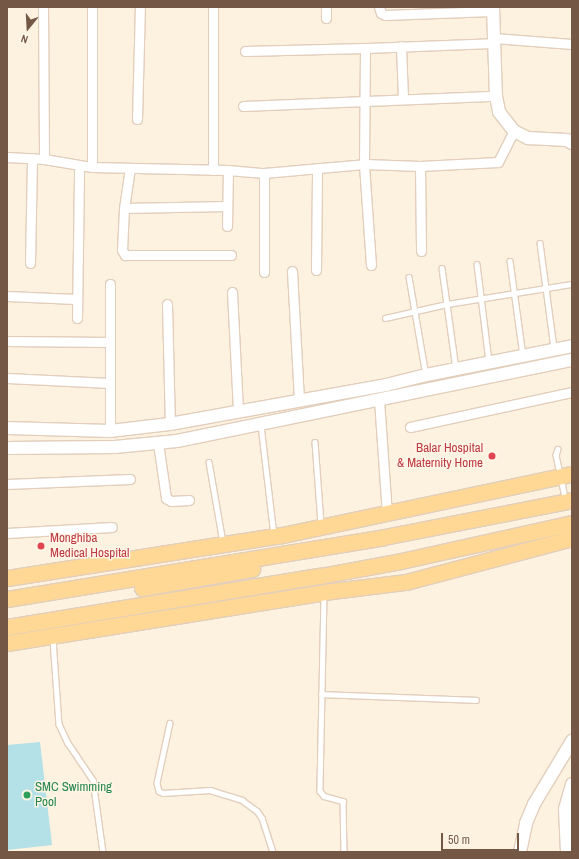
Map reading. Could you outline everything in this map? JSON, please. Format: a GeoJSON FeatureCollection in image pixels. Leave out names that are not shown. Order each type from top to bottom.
{"type":"FeatureCollection","features":[{"type":"Feature","properties":{"kind":"main road"},"geometry":{"type":"LineString","coordinates":[[7,578],[275,536],[566,476]]}},
{"type":"Feature","properties":{"kind":"main road"},"geometry":{"type":"LineString","coordinates":[[7,590],[328,538],[569,495]]}},
{"type":"Feature","properties":{"kind":"main road"},"geometry":{"type":"LineString","coordinates":[[7,599],[384,537],[569,495]]}},
{"type":"Feature","properties":{"kind":"main road"},"geometry":{"type":"LineString","coordinates":[[7,609],[207,578],[572,511]]}},
{"type":"Feature","properties":{"kind":"main road"},"geometry":{"type":"LineString","coordinates":[[7,626],[320,576],[409,559],[572,523]]}},
{"type":"Feature","properties":{"kind":"main road"},"geometry":{"type":"LineString","coordinates":[[7,643],[324,592],[406,582],[572,538]]}},
{"type":"Feature","properties":{"kind":"street"},"geometry":{"type":"LineString","coordinates":[[43,7],[44,159]]}},
{"type":"Feature","properties":{"kind":"street"},"geometry":{"type":"LineString","coordinates":[[92,7],[92,167]]}},
{"type":"Feature","properties":{"kind":"street"},"geometry":{"type":"LineString","coordinates":[[136,119],[140,7]]}},
{"type":"Feature","properties":{"kind":"street"},"geometry":{"type":"LineString","coordinates":[[213,7],[213,170]]}},
{"type":"Feature","properties":{"kind":"street"},"geometry":{"type":"LineString","coordinates":[[326,7],[326,18]]}},
{"type":"Feature","properties":{"kind":"street"},"geometry":{"type":"LineString","coordinates":[[379,7],[381,13],[385,15],[430,10],[493,9],[496,96],[499,112],[514,131],[528,138],[567,140],[572,143]]}},
{"type":"Feature","properties":{"kind":"street"},"geometry":{"type":"LineString","coordinates":[[245,51],[365,48],[494,40],[572,44]]}},
{"type":"Feature","properties":{"kind":"street"},"geometry":{"type":"LineString","coordinates":[[401,46],[403,99]]}},
{"type":"Feature","properties":{"kind":"street"},"geometry":{"type":"LineString","coordinates":[[365,48],[364,164],[371,265]]}},
{"type":"Feature","properties":{"kind":"street"},"geometry":{"type":"LineString","coordinates":[[243,106],[496,96]]}},
{"type":"Feature","properties":{"kind":"street"},"geometry":{"type":"LineString","coordinates":[[7,157],[44,159],[92,167],[228,170],[264,173],[364,164],[420,166],[498,162],[514,131]]}},
{"type":"Feature","properties":{"kind":"street"},"geometry":{"type":"LineString","coordinates":[[30,263],[32,158]]}},
{"type":"Feature","properties":{"kind":"street"},"geometry":{"type":"LineString","coordinates":[[77,318],[76,299],[79,166]]}},
{"type":"Feature","properties":{"kind":"street"},"geometry":{"type":"LineString","coordinates":[[420,166],[421,251]]}},
{"type":"Feature","properties":{"kind":"street"},"geometry":{"type":"LineString","coordinates":[[130,168],[124,208],[122,250],[125,255],[231,255]]}},
{"type":"Feature","properties":{"kind":"street"},"geometry":{"type":"LineString","coordinates":[[316,270],[317,168]]}},
{"type":"Feature","properties":{"kind":"street"},"geometry":{"type":"LineString","coordinates":[[227,226],[228,170]]}},
{"type":"Feature","properties":{"kind":"street"},"geometry":{"type":"LineString","coordinates":[[264,173],[264,272]]}},
{"type":"Feature","properties":{"kind":"street"},"geometry":{"type":"LineString","coordinates":[[124,208],[227,206]]}},
{"type":"Feature","properties":{"kind":"street"},"geometry":{"type":"LineString","coordinates":[[292,271],[299,401]]}},
{"type":"Feature","properties":{"kind":"street"},"geometry":{"type":"LineString","coordinates":[[110,284],[110,430]]}},
{"type":"Feature","properties":{"kind":"street"},"geometry":{"type":"LineString","coordinates":[[232,292],[238,412]]}},
{"type":"Feature","properties":{"kind":"street"},"geometry":{"type":"LineString","coordinates":[[7,296],[76,299]]}},
{"type":"Feature","properties":{"kind":"street"},"geometry":{"type":"LineString","coordinates":[[167,304],[170,424]]}},
{"type":"Feature","properties":{"kind":"street"},"geometry":{"type":"LineString","coordinates":[[7,341],[110,342]]}},
{"type":"Feature","properties":{"kind":"street"},"geometry":{"type":"LineString","coordinates":[[7,428],[110,430],[170,424],[386,385],[426,375],[572,346]]}},
{"type":"Feature","properties":{"kind":"street"},"geometry":{"type":"LineString","coordinates":[[7,448],[115,447],[178,441],[572,360]]}},
{"type":"Feature","properties":{"kind":"street"},"geometry":{"type":"LineString","coordinates":[[7,378],[110,383]]}},
{"type":"Feature","properties":{"kind":"street"},"geometry":{"type":"LineString","coordinates":[[410,427],[572,392]]}},
{"type":"Feature","properties":{"kind":"street"},"geometry":{"type":"LineString","coordinates":[[379,400],[387,514]]}},
{"type":"Feature","properties":{"kind":"street"},"geometry":{"type":"LineString","coordinates":[[158,443],[166,498],[171,501],[189,500]]}},
{"type":"Feature","properties":{"kind":"street"},"geometry":{"type":"LineString","coordinates":[[7,484],[130,479]]}},
{"type":"Feature","properties":{"kind":"street"},"geometry":{"type":"LineString","coordinates":[[7,533],[112,527]]}},
{"type":"Feature","properties":{"kind":"street"},"geometry":{"type":"LineString","coordinates":[[520,852],[526,823],[534,804],[572,741]]}},
{"type":"Feature","properties":{"kind":"street"},"geometry":{"type":"LineString","coordinates":[[528,852],[530,834],[541,807],[572,756]]}},
{"type":"Feature","properties":{"kind":"street"},"geometry":{"type":"LineString","coordinates":[[568,852],[565,809],[572,784]]}},
{"type":"Feature","properties":{"kind":"lane"},"geometry":{"type":"LineString","coordinates":[[540,243],[554,350]]}},
{"type":"Feature","properties":{"kind":"lane"},"geometry":{"type":"LineString","coordinates":[[510,261],[523,356]]}},
{"type":"Feature","properties":{"kind":"lane"},"geometry":{"type":"LineString","coordinates":[[477,264],[490,362]]}},
{"type":"Feature","properties":{"kind":"lane"},"geometry":{"type":"LineString","coordinates":[[442,268],[456,370]]}},
{"type":"Feature","properties":{"kind":"lane"},"geometry":{"type":"LineString","coordinates":[[409,277],[426,375]]}},
{"type":"Feature","properties":{"kind":"lane"},"geometry":{"type":"LineString","coordinates":[[385,318],[415,313],[447,304],[481,300],[572,284]]}},
{"type":"Feature","properties":{"kind":"lane"},"geometry":{"type":"LineString","coordinates":[[261,424],[275,536]]}},
{"type":"Feature","properties":{"kind":"lane"},"geometry":{"type":"LineString","coordinates":[[315,442],[321,527]]}},
{"type":"Feature","properties":{"kind":"lane"},"geometry":{"type":"LineString","coordinates":[[558,448],[556,453],[566,476],[569,495]]}},
{"type":"Feature","properties":{"kind":"lane"},"geometry":{"type":"LineString","coordinates":[[209,462],[224,544]]}},
{"type":"Feature","properties":{"kind":"lane"},"geometry":{"type":"LineString","coordinates":[[324,592],[320,791],[324,796],[344,801],[344,852]]}},
{"type":"Feature","properties":{"kind":"lane"},"geometry":{"type":"LineString","coordinates":[[53,636],[59,724],[68,743],[93,780],[103,852]]}},
{"type":"Feature","properties":{"kind":"lane"},"geometry":{"type":"LineString","coordinates":[[321,694],[476,700]]}},
{"type":"Feature","properties":{"kind":"lane"},"geometry":{"type":"LineString","coordinates":[[170,723],[157,783],[159,791],[163,793],[210,790],[242,800],[257,811],[262,818],[273,852]]}},
{"type":"Feature","properties":{"kind":"water","name":"SMC Swimming Pool"},"geometry":{"type":"Polygon","coordinates":[[[40,742],[52,845],[7,850],[7,745],[40,742]]]}},
{"type":"Feature","properties":{"kind":"place","name":"Balar Hospital & Maternity Home"},"geometry":{"type":"Point","coordinates":[492,456]}},
{"type":"Feature","properties":{"kind":"place","name":"Monghiba Medical Hospital"},"geometry":{"type":"Point","coordinates":[41,546]}},
{"type":"Feature","properties":{"kind":"place","name":"SMC Swimming Pool"},"geometry":{"type":"Point","coordinates":[27,795]}}]}
